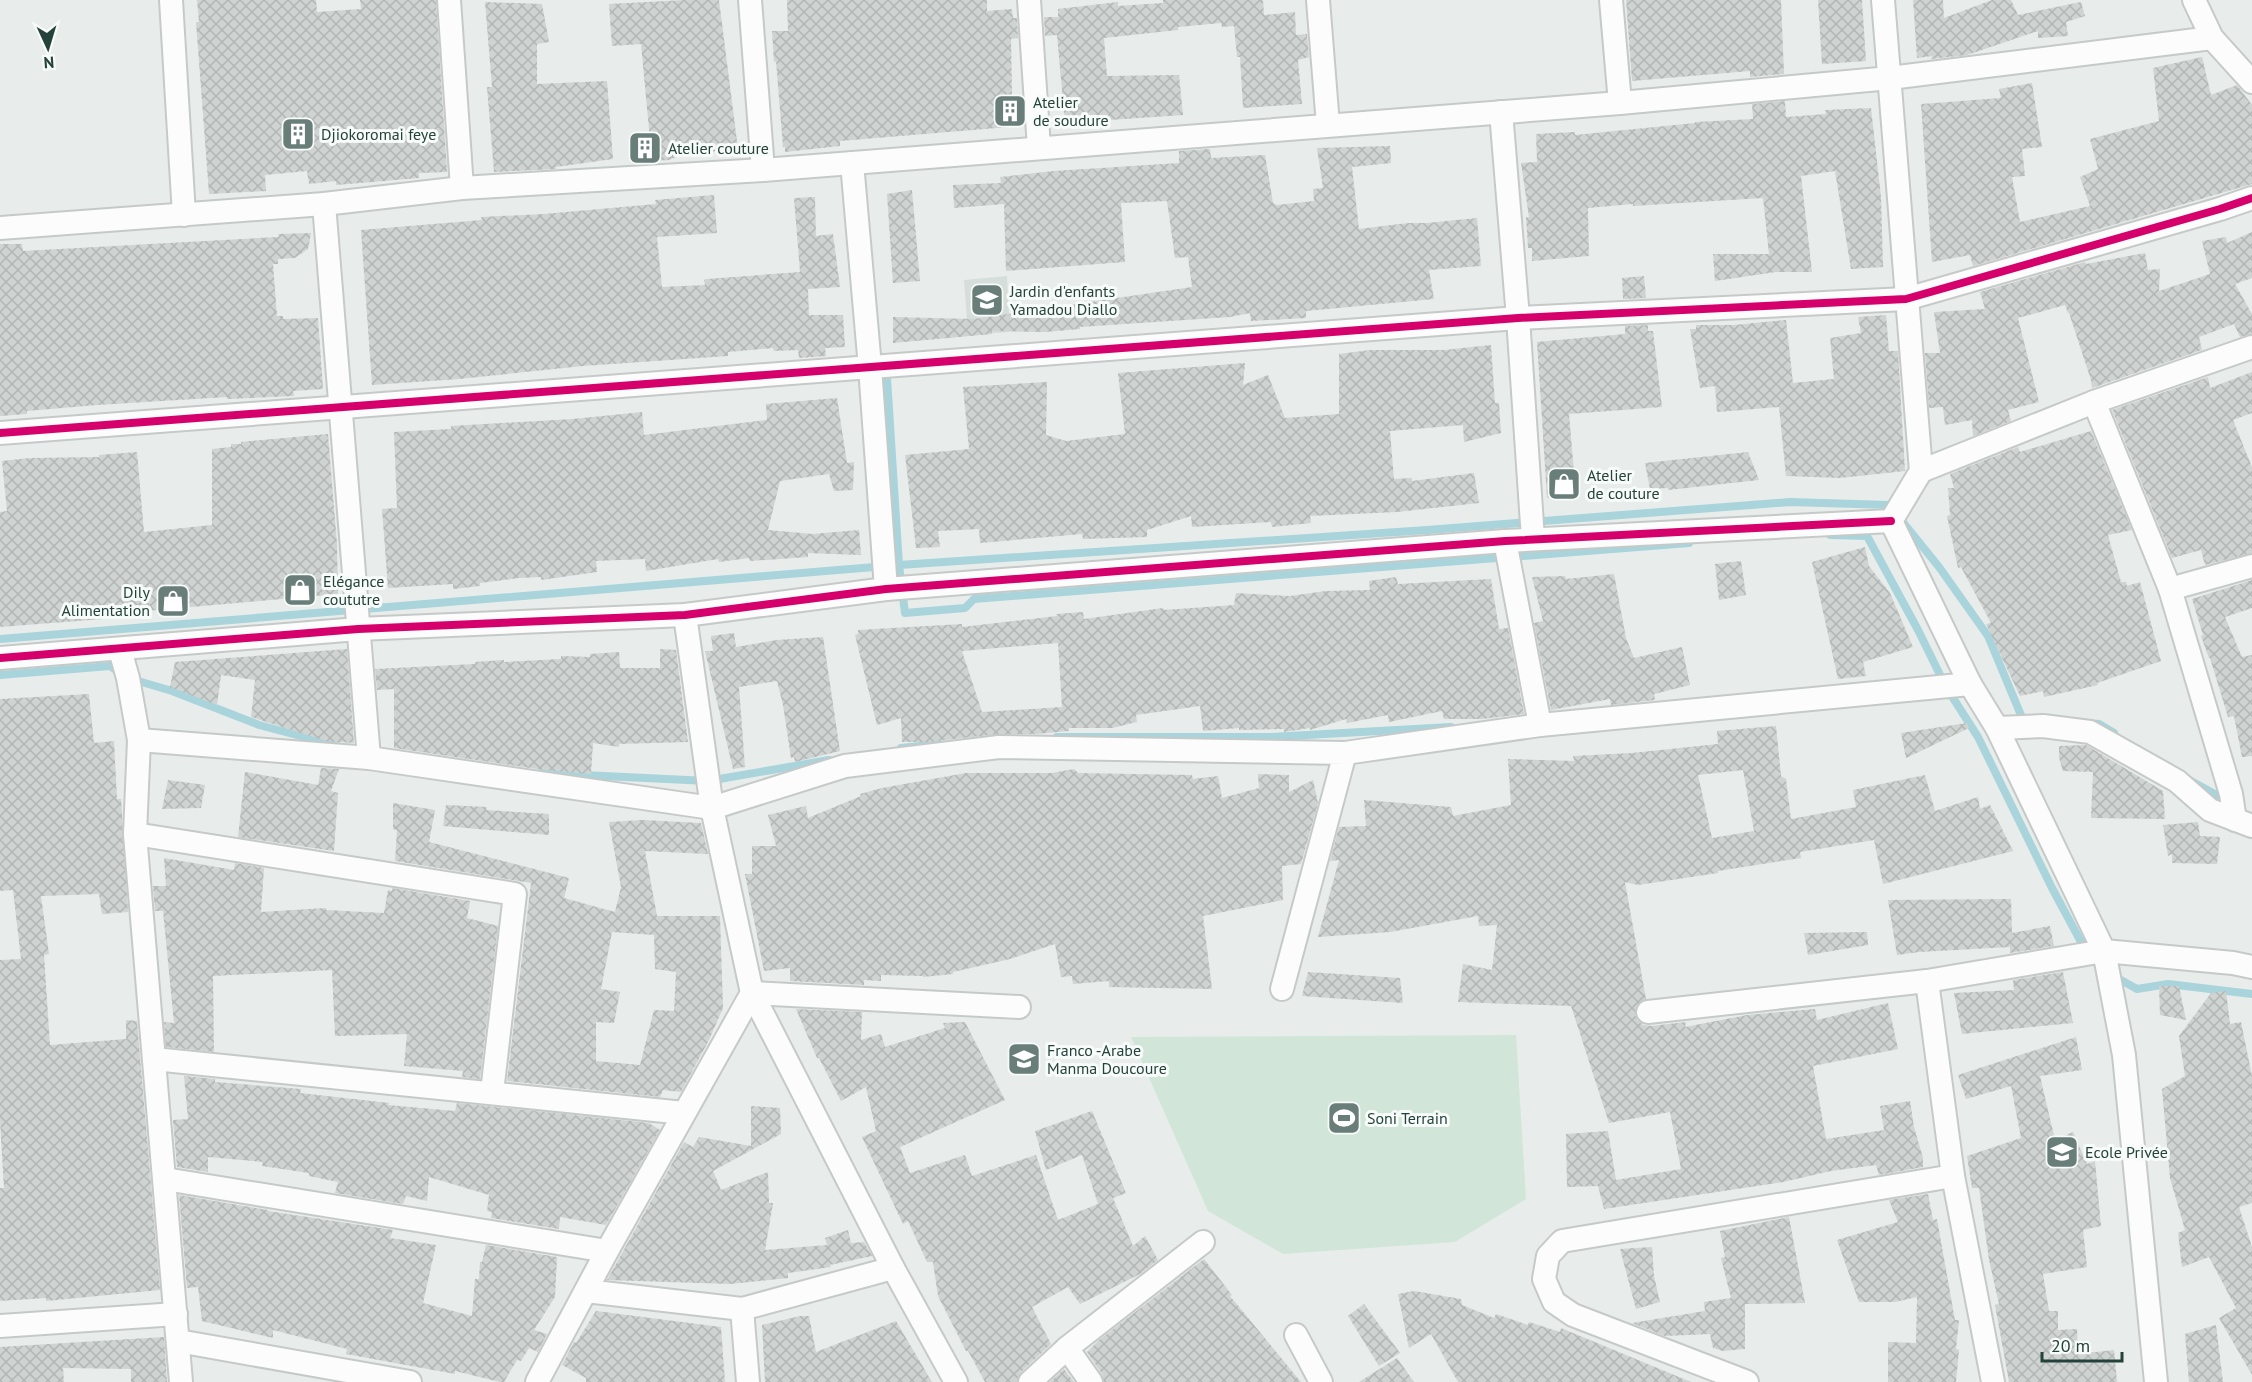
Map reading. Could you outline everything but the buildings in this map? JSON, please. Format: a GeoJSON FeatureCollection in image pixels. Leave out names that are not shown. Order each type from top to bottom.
{"type":"FeatureCollection","features":[{"type":"Feature","properties":{"kind":"street"},"geometry":{"type":"LineString","coordinates":[[171,0],[184,214]]}},
{"type":"Feature","properties":{"kind":"street"},"geometry":{"type":"LineString","coordinates":[[449,0],[462,188]]}},
{"type":"Feature","properties":{"kind":"street"},"geometry":{"type":"LineString","coordinates":[[750,0],[763,170]]}},
{"type":"Feature","properties":{"kind":"street"},"geometry":{"type":"LineString","coordinates":[[1029,0],[1039,148]]}},
{"type":"Feature","properties":{"kind":"street"},"geometry":{"type":"LineString","coordinates":[[1318,0],[1328,125]]}},
{"type":"Feature","properties":{"kind":"street"},"geometry":{"type":"LineString","coordinates":[[1611,0],[1620,103]]}},
{"type":"Feature","properties":{"kind":"street"},"geometry":{"type":"LineString","coordinates":[[1883,0],[1921,471],[1891,521]]}},
{"type":"Feature","properties":{"kind":"street"},"geometry":{"type":"LineString","coordinates":[[2194,0],[2212,38],[2252,82]]}},
{"type":"Feature","properties":{"kind":"street"},"geometry":{"type":"LineString","coordinates":[[0,228],[324,204],[462,188],[763,170],[1620,103],[1890,78],[2212,38]]}},
{"type":"Feature","properties":{"kind":"street"},"geometry":{"type":"LineString","coordinates":[[1501,112],[1533,539]]}},
{"type":"Feature","properties":{"kind":"street"},"geometry":{"type":"LineString","coordinates":[[852,163],[886,589]]}},
{"type":"Feature","properties":{"kind":"street"},"geometry":{"type":"LineString","coordinates":[[0,433],[1518,318],[1906,299],[2252,198]]}},
{"type":"Feature","properties":{"kind":"street"},"geometry":{"type":"LineString","coordinates":[[324,204],[369,758]]}},
{"type":"Feature","properties":{"kind":"street"},"geometry":{"type":"LineString","coordinates":[[1921,471],[2094,402],[2252,347]]}},
{"type":"Feature","properties":{"kind":"street"},"geometry":{"type":"LineString","coordinates":[[2094,402],[2170,590],[2239,817]]}},
{"type":"Feature","properties":{"kind":"street"},"geometry":{"type":"LineString","coordinates":[[0,658],[358,629],[685,615],[886,589],[1505,541],[1891,521]]}},
{"type":"Feature","properties":{"kind":"street"},"geometry":{"type":"LineString","coordinates":[[1891,521],[1970,684],[1997,728],[2104,951],[2124,1055],[2156,1382]]}},
{"type":"Feature","properties":{"kind":"street"},"geometry":{"type":"LineString","coordinates":[[1505,541],[1540,725]]}},
{"type":"Feature","properties":{"kind":"street"},"geometry":{"type":"LineString","coordinates":[[2170,590],[2252,566]]}},
{"type":"Feature","properties":{"kind":"street"},"geometry":{"type":"LineString","coordinates":[[685,615],[712,808],[752,993],[893,1268],[956,1382]]}},
{"type":"Feature","properties":{"kind":"street"},"geometry":{"type":"LineString","coordinates":[[120,650],[128,678],[139,740],[135,834],[181,1382]]}},
{"type":"Feature","properties":{"kind":"street"},"geometry":{"type":"LineString","coordinates":[[139,740],[369,758],[712,808],[845,766],[999,747],[1345,753],[1540,725],[1970,684]]}},
{"type":"Feature","properties":{"kind":"street"},"geometry":{"type":"LineString","coordinates":[[1997,728],[2043,726],[2090,732],[2177,781],[2210,810],[2239,817]]}},
{"type":"Feature","properties":{"kind":"street"},"geometry":{"type":"LineString","coordinates":[[1282,989],[1345,753]]}},
{"type":"Feature","properties":{"kind":"street"},"geometry":{"type":"LineString","coordinates":[[135,834],[515,894],[492,1092]]}},
{"type":"Feature","properties":{"kind":"street"},"geometry":{"type":"LineString","coordinates":[[1648,1012],[1927,981],[2104,951],[2233,963],[2252,967]]}},
{"type":"Feature","properties":{"kind":"street"},"geometry":{"type":"LineString","coordinates":[[1927,981],[1953,1176],[1993,1382]]}},
{"type":"Feature","properties":{"kind":"street"},"geometry":{"type":"LineString","coordinates":[[752,993],[1019,1007]]}},
{"type":"Feature","properties":{"kind":"street"},"geometry":{"type":"LineString","coordinates":[[537,1382],[607,1251],[752,993]]}},
{"type":"Feature","properties":{"kind":"street"},"geometry":{"type":"LineString","coordinates":[[154,1059],[684,1113]]}},
{"type":"Feature","properties":{"kind":"street"},"geometry":{"type":"LineString","coordinates":[[1746,1382],[1573,1315],[1554,1302],[1544,1280],[1548,1256],[1562,1240],[1953,1176]]}},
{"type":"Feature","properties":{"kind":"street"},"geometry":{"type":"LineString","coordinates":[[165,1179],[607,1251]]}},
{"type":"Feature","properties":{"kind":"street"},"geometry":{"type":"LineString","coordinates":[[1030,1382],[1067,1348],[1203,1242]]}},
{"type":"Feature","properties":{"kind":"street"},"geometry":{"type":"LineString","coordinates":[[586,1291],[742,1309],[893,1268]]}},
{"type":"Feature","properties":{"kind":"street"},"geometry":{"type":"LineString","coordinates":[[742,1309],[748,1382]]}},
{"type":"Feature","properties":{"kind":"street"},"geometry":{"type":"LineString","coordinates":[[0,1326],[176,1314]]}},
{"type":"Feature","properties":{"kind":"street"},"geometry":{"type":"LineString","coordinates":[[1296,1335],[1321,1382]]}},
{"type":"Feature","properties":{"kind":"street"},"geometry":{"type":"LineString","coordinates":[[178,1341],[410,1382]]}},
{"type":"Feature","properties":{"kind":"street"},"geometry":{"type":"LineString","coordinates":[[1067,1348],[1091,1382]]}},
{"type":"Feature","properties":{"kind":"shaded area","name":"Jardin d'enfants Yamadou Diallo"},"geometry":{"type":"Polygon","coordinates":[[[1007,276],[1010,332],[968,335],[964,280],[1007,276]]]}},
{"type":"Feature","properties":{"kind":"green space","name":"Soni Terrain"},"geometry":{"type":"Polygon","coordinates":[[[1516,1035],[1526,1199],[1455,1242],[1283,1254],[1208,1211],[1131,1037],[1516,1035]]]}},
{"type":"Feature","properties":{"kind":"waterway"},"geometry":{"type":"LineString","coordinates":[[887,378],[899,565],[905,613],[965,608],[974,599],[1689,543]]}},
{"type":"Feature","properties":{"kind":"waterway"},"geometry":{"type":"LineString","coordinates":[[0,639],[899,565],[1427,530],[1790,502],[1889,505],[1939,567],[1988,636],[2023,720],[2030,720]]}},
{"type":"Feature","properties":{"kind":"waterway"},"geometry":{"type":"LineString","coordinates":[[1830,535],[1867,536],[1946,687],[1978,737],[2052,888],[2087,953]]}},
{"type":"Feature","properties":{"kind":"waterway"},"geometry":{"type":"LineString","coordinates":[[0,675],[110,666],[128,678],[172,691],[259,725],[338,746]]}},
{"type":"Feature","properties":{"kind":"waterway"},"geometry":{"type":"LineString","coordinates":[[2087,723],[2099,724],[2114,733]]}},
{"type":"Feature","properties":{"kind":"waterway"},"geometry":{"type":"LineString","coordinates":[[1057,737],[1271,737],[1451,727]]}},
{"type":"Feature","properties":{"kind":"waterway"},"geometry":{"type":"LineString","coordinates":[[901,748],[939,744]]}},
{"type":"Feature","properties":{"kind":"waterway"},"geometry":{"type":"LineString","coordinates":[[541,773],[708,781],[829,760]]}},
{"type":"Feature","properties":{"kind":"waterway"},"geometry":{"type":"LineString","coordinates":[[2191,781],[2222,798],[2227,805]]}},
{"type":"Feature","properties":{"kind":"waterway"},"geometry":{"type":"LineString","coordinates":[[2112,975],[2137,989],[2168,984],[2252,994]]}},
{"type":"Feature","properties":{"kind":"cycle path"},"geometry":{"type":"LineString","coordinates":[[0,433],[1518,318],[1906,299],[2252,198]]}},
{"type":"Feature","properties":{"kind":"cycle path"},"geometry":{"type":"LineString","coordinates":[[0,658],[358,629],[685,615],[886,589],[1505,541],[1891,521]]}},
{"type":"Feature","properties":{"kind":"place","name":"Atelier de soudure"},"geometry":{"type":"Point","coordinates":[1010,111]}},
{"type":"Feature","properties":{"kind":"place","name":"Djiokoromai feye"},"geometry":{"type":"Point","coordinates":[298,134]}},
{"type":"Feature","properties":{"kind":"place","name":"Atelier couture"},"geometry":{"type":"Point","coordinates":[645,148]}},
{"type":"Feature","properties":{"kind":"place","name":"Jardin d'enfants Yamadou Diallo"},"geometry":{"type":"Point","coordinates":[987,300]}},
{"type":"Feature","properties":{"kind":"place","name":"Atelier de couture"},"geometry":{"type":"Point","coordinates":[1564,484]}},
{"type":"Feature","properties":{"kind":"place","name":"Elégance coututre"},"geometry":{"type":"Point","coordinates":[300,590]}},
{"type":"Feature","properties":{"kind":"place","name":"Dily Alimentation"},"geometry":{"type":"Point","coordinates":[173,601]}},
{"type":"Feature","properties":{"kind":"place","name":"Franco -Arabe Manma Doucoure"},"geometry":{"type":"Point","coordinates":[1024,1059]}},
{"type":"Feature","properties":{"kind":"place","name":"Soni Terrain"},"geometry":{"type":"Point","coordinates":[1344,1118]}},
{"type":"Feature","properties":{"kind":"place","name":"Ecole Privée"},"geometry":{"type":"Point","coordinates":[2062,1152]}}]}
